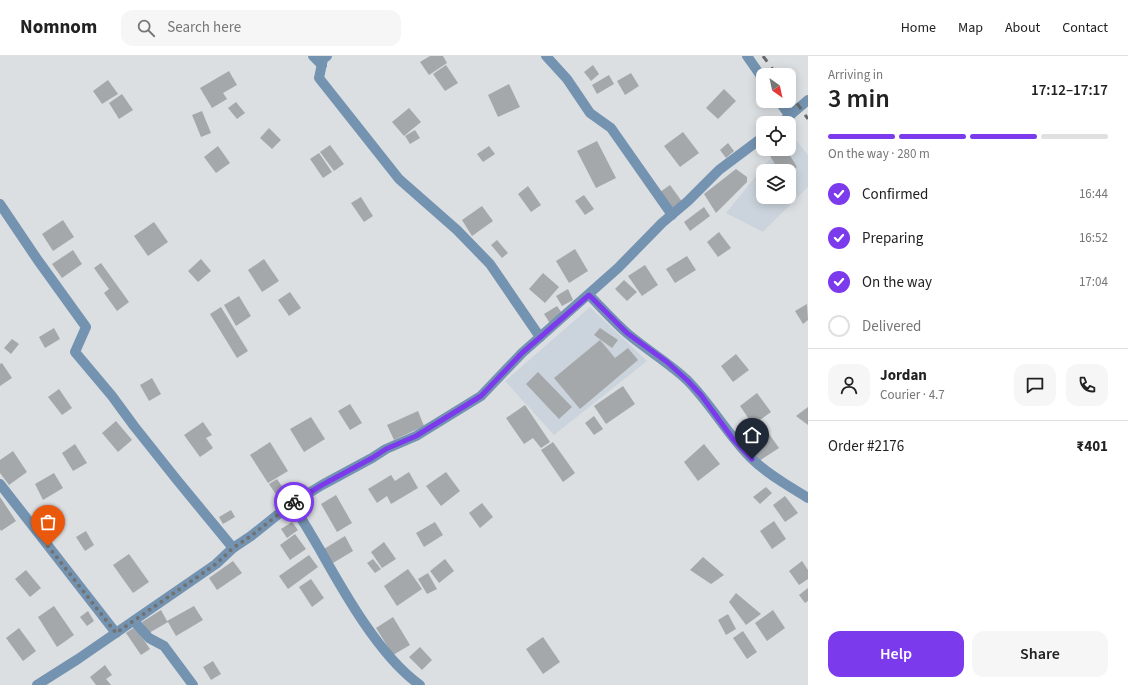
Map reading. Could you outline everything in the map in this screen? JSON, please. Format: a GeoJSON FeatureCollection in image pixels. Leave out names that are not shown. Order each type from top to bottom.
{"type":"FeatureCollection","features":[{"type":"Feature","properties":{"kind":"street"},"geometry":{"type":"LineString","coordinates":[[313,56],[324,60],[319,78],[399,179],[457,230],[490,264],[540,337]]}},
{"type":"Feature","properties":{"kind":"street"},"geometry":{"type":"LineString","coordinates":[[546,56],[567,79],[590,113],[611,128],[672,214]]}},
{"type":"Feature","properties":{"kind":"street"},"geometry":{"type":"LineString","coordinates":[[747,56],[756,69]]}},
{"type":"Feature","properties":{"kind":"street"},"geometry":{"type":"LineString","coordinates":[[784,108],[790,116],[808,101]]}},
{"type":"Feature","properties":{"kind":"street"},"geometry":{"type":"LineString","coordinates":[[37,685],[78,659],[216,564],[233,548],[251,536],[291,504],[386,449],[416,436],[481,396],[522,353],[589,295],[719,170],[756,142]]}},
{"type":"Feature","properties":{"kind":"street"},"geometry":{"type":"LineString","coordinates":[[0,204],[86,327],[75,352],[233,548]]}},
{"type":"Feature","properties":{"kind":"street"},"geometry":{"type":"LineString","coordinates":[[589,295],[627,333],[667,362],[688,381],[701,395],[733,439],[752,459],[775,477],[808,498]]}},
{"type":"Feature","properties":{"kind":"street"},"geometry":{"type":"LineString","coordinates":[[0,484],[116,633]]}},
{"type":"Feature","properties":{"kind":"street"},"geometry":{"type":"LineString","coordinates":[[291,504],[301,516],[350,600],[383,648],[409,677],[420,685]]}},
{"type":"Feature","properties":{"kind":"street"},"geometry":{"type":"LineString","coordinates":[[134,621],[149,638],[164,646],[193,685]]}},
{"type":"Feature","properties":{"kind":"shaded area"},"geometry":{"type":"Polygon","coordinates":[[[796,140],[808,155],[808,187],[796,199],[796,164],[766,164],[772,156],[796,156],[796,140]]]}},
{"type":"Feature","properties":{"kind":"shaded area"},"geometry":{"type":"Polygon","coordinates":[[[756,176],[756,204],[791,204],[763,232],[726,213],[756,176]]]}},
{"type":"Feature","properties":{"kind":"shaded area"},"geometry":{"type":"Polygon","coordinates":[[[590,307],[647,361],[554,435],[505,381],[590,307]]]}},
{"type":"Feature","properties":{"kind":"building"},"geometry":{"type":"Polygon","coordinates":[[[430,56],[443,56],[447,63],[429,75],[420,62],[430,56]]]}},
{"type":"Feature","properties":{"kind":"building"},"geometry":{"type":"Polygon","coordinates":[[[446,65],[458,83],[445,91],[433,74],[446,65]]]}},
{"type":"Feature","properties":{"kind":"building"},"geometry":{"type":"Polygon","coordinates":[[[593,65],[599,74],[591,81],[584,72],[593,65]]]}},
{"type":"Feature","properties":{"kind":"building"},"geometry":{"type":"Polygon","coordinates":[[[229,71],[237,85],[223,93],[227,99],[212,108],[200,88],[229,71]]]}},
{"type":"Feature","properties":{"kind":"building"},"geometry":{"type":"Polygon","coordinates":[[[631,73],[639,86],[625,95],[617,81],[631,73]]]}},
{"type":"Feature","properties":{"kind":"building"},"geometry":{"type":"Polygon","coordinates":[[[609,75],[614,84],[597,94],[592,85],[609,75]]]}},
{"type":"Feature","properties":{"kind":"building"},"geometry":{"type":"Polygon","coordinates":[[[108,80],[118,94],[102,104],[93,91],[108,80]]]}},
{"type":"Feature","properties":{"kind":"building"},"geometry":{"type":"Polygon","coordinates":[[[509,84],[520,107],[498,117],[488,95],[509,84]]]}},
{"type":"Feature","properties":{"kind":"building"},"geometry":{"type":"Polygon","coordinates":[[[724,89],[736,101],[718,119],[706,108],[724,89]]]}},
{"type":"Feature","properties":{"kind":"building"},"geometry":{"type":"Polygon","coordinates":[[[122,94],[133,110],[119,119],[109,103],[122,94]]]}},
{"type":"Feature","properties":{"kind":"building"},"geometry":{"type":"Polygon","coordinates":[[[236,102],[245,113],[237,119],[228,108],[236,102]]]}},
{"type":"Feature","properties":{"kind":"building"},"geometry":{"type":"Polygon","coordinates":[[[409,108],[421,122],[404,136],[392,122],[409,108]]]}},
{"type":"Feature","properties":{"kind":"building"},"geometry":{"type":"Polygon","coordinates":[[[202,111],[211,133],[201,137],[192,115],[202,111]]]}},
{"type":"Feature","properties":{"kind":"building"},"geometry":{"type":"Polygon","coordinates":[[[269,128],[281,140],[272,149],[260,138],[269,128]]]}},
{"type":"Feature","properties":{"kind":"building"},"geometry":{"type":"Polygon","coordinates":[[[415,130],[420,138],[410,144],[405,136],[415,130]]]}},
{"type":"Feature","properties":{"kind":"building"},"geometry":{"type":"Polygon","coordinates":[[[683,132],[699,153],[680,167],[664,146],[683,132]]]}},
{"type":"Feature","properties":{"kind":"building"},"geometry":{"type":"Polygon","coordinates":[[[597,141],[616,178],[596,188],[577,151],[597,141]]]}},
{"type":"Feature","properties":{"kind":"building"},"geometry":{"type":"Polygon","coordinates":[[[728,143],[734,151],[726,158],[720,150],[728,143]]]}},
{"type":"Feature","properties":{"kind":"building"},"geometry":{"type":"Polygon","coordinates":[[[330,145],[344,164],[334,171],[320,152],[330,145]]]}},
{"type":"Feature","properties":{"kind":"building"},"geometry":{"type":"Polygon","coordinates":[[[218,146],[230,163],[216,173],[204,157],[218,146]]]}},
{"type":"Feature","properties":{"kind":"building"},"geometry":{"type":"Polygon","coordinates":[[[489,146],[495,154],[483,162],[477,154],[489,146]]]}},
{"type":"Feature","properties":{"kind":"building"},"geometry":{"type":"Polygon","coordinates":[[[319,153],[332,172],[323,178],[310,159],[319,153]]]}},
{"type":"Feature","properties":{"kind":"building"},"geometry":{"type":"Polygon","coordinates":[[[770,156],[790,156],[795,164],[775,164],[770,156]]]}},
{"type":"Feature","properties":{"kind":"building"},"geometry":{"type":"Polygon","coordinates":[[[736,169],[747,177],[747,182],[716,213],[704,194],[736,169]]]}},
{"type":"Feature","properties":{"kind":"building"},"geometry":{"type":"Polygon","coordinates":[[[670,185],[683,203],[672,210],[660,192],[670,185]]]}},
{"type":"Feature","properties":{"kind":"building"},"geometry":{"type":"Polygon","coordinates":[[[528,186],[541,205],[531,212],[518,194],[528,186]]]}},
{"type":"Feature","properties":{"kind":"building"},"geometry":{"type":"Polygon","coordinates":[[[584,195],[594,209],[585,215],[575,201],[584,195]]]}},
{"type":"Feature","properties":{"kind":"building"},"geometry":{"type":"Polygon","coordinates":[[[361,197],[373,216],[364,222],[351,203],[361,197]]]}},
{"type":"Feature","properties":{"kind":"building"},"geometry":{"type":"Polygon","coordinates":[[[482,206],[493,221],[472,236],[462,220],[482,206]]]}},
{"type":"Feature","properties":{"kind":"building"},"geometry":{"type":"Polygon","coordinates":[[[704,207],[710,216],[690,231],[684,222],[704,207]]]}},
{"type":"Feature","properties":{"kind":"building"},"geometry":{"type":"Polygon","coordinates":[[[63,220],[74,237],[53,251],[42,234],[63,220]]]}},
{"type":"Feature","properties":{"kind":"building"},"geometry":{"type":"Polygon","coordinates":[[[154,222],[168,242],[148,256],[134,236],[154,222]]]}},
{"type":"Feature","properties":{"kind":"building"},"geometry":{"type":"Polygon","coordinates":[[[719,232],[731,248],[718,257],[707,242],[719,232]]]}},
{"type":"Feature","properties":{"kind":"building"},"geometry":{"type":"Polygon","coordinates":[[[497,240],[508,253],[502,258],[491,245],[497,240]]]}},
{"type":"Feature","properties":{"kind":"building"},"geometry":{"type":"Polygon","coordinates":[[[575,249],[588,271],[569,283],[556,261],[575,249]]]}},
{"type":"Feature","properties":{"kind":"building"},"geometry":{"type":"Polygon","coordinates":[[[73,250],[82,264],[62,278],[52,264],[73,250]]]}},
{"type":"Feature","properties":{"kind":"building"},"geometry":{"type":"Polygon","coordinates":[[[687,256],[696,270],[675,283],[666,269],[687,256]]]}},
{"type":"Feature","properties":{"kind":"building"},"geometry":{"type":"Polygon","coordinates":[[[201,259],[211,271],[198,282],[188,271],[201,259]]]}},
{"type":"Feature","properties":{"kind":"building"},"geometry":{"type":"Polygon","coordinates":[[[264,259],[279,281],[262,292],[248,270],[264,259]]]}},
{"type":"Feature","properties":{"kind":"building"},"geometry":{"type":"Polygon","coordinates":[[[101,263],[129,302],[117,311],[104,293],[109,289],[94,268],[101,263]]]}},
{"type":"Feature","properties":{"kind":"building"},"geometry":{"type":"Polygon","coordinates":[[[645,265],[658,285],[642,296],[628,276],[645,265]]]}},
{"type":"Feature","properties":{"kind":"building"},"geometry":{"type":"Polygon","coordinates":[[[543,273],[559,287],[545,303],[529,289],[543,273]]]}},
{"type":"Feature","properties":{"kind":"building"},"geometry":{"type":"Polygon","coordinates":[[[624,280],[637,292],[627,301],[615,289],[624,280]]]}},
{"type":"Feature","properties":{"kind":"building"},"geometry":{"type":"Polygon","coordinates":[[[568,289],[573,300],[562,306],[556,296],[568,289]]]}},
{"type":"Feature","properties":{"kind":"building"},"geometry":{"type":"Polygon","coordinates":[[[290,292],[301,308],[289,316],[278,300],[290,292]]]}},
{"type":"Feature","properties":{"kind":"building"},"geometry":{"type":"Polygon","coordinates":[[[239,296],[251,316],[236,326],[224,305],[239,296]]]}},
{"type":"Feature","properties":{"kind":"building"},"geometry":{"type":"Polygon","coordinates":[[[807,304],[808,320],[803,324],[795,311],[807,304]]]}},
{"type":"Feature","properties":{"kind":"building"},"geometry":{"type":"Polygon","coordinates":[[[557,306],[564,316],[551,325],[544,314],[557,306]]]}},
{"type":"Feature","properties":{"kind":"building"},"geometry":{"type":"Polygon","coordinates":[[[221,307],[248,351],[237,358],[210,314],[221,307]]]}},
{"type":"Feature","properties":{"kind":"building"},"geometry":{"type":"Polygon","coordinates":[[[54,328],[60,339],[45,348],[39,337],[54,328]]]}},
{"type":"Feature","properties":{"kind":"building"},"geometry":{"type":"Polygon","coordinates":[[[600,328],[618,340],[612,348],[594,335],[600,328]]]}},
{"type":"Feature","properties":{"kind":"building"},"geometry":{"type":"Polygon","coordinates":[[[12,339],[19,344],[11,354],[4,348],[12,339]]]}},
{"type":"Feature","properties":{"kind":"building"},"geometry":{"type":"Polygon","coordinates":[[[600,340],[615,358],[628,348],[638,360],[580,409],[554,378],[600,340]]]}},
{"type":"Feature","properties":{"kind":"building"},"geometry":{"type":"Polygon","coordinates":[[[736,354],[749,370],[733,382],[721,366],[736,354]]]}},
{"type":"Feature","properties":{"kind":"building"},"geometry":{"type":"Polygon","coordinates":[[[2,363],[12,378],[0,386],[0,364],[2,363]]]}},
{"type":"Feature","properties":{"kind":"building"},"geometry":{"type":"Polygon","coordinates":[[[538,372],[572,407],[559,419],[526,384],[538,372]]]}},
{"type":"Feature","properties":{"kind":"building"},"geometry":{"type":"Polygon","coordinates":[[[152,378],[161,394],[149,401],[140,385],[152,378]]]}},
{"type":"Feature","properties":{"kind":"building"},"geometry":{"type":"Polygon","coordinates":[[[623,386],[635,404],[606,424],[594,406],[623,386]]]}},
{"type":"Feature","properties":{"kind":"building"},"geometry":{"type":"Polygon","coordinates":[[[59,389],[72,408],[62,415],[48,397],[59,389]]]}},
{"type":"Feature","properties":{"kind":"building"},"geometry":{"type":"Polygon","coordinates":[[[757,393],[771,412],[753,425],[740,406],[757,393]]]}},
{"type":"Feature","properties":{"kind":"building"},"geometry":{"type":"Polygon","coordinates":[[[350,404],[362,423],[350,430],[338,411],[350,404]]]}},
{"type":"Feature","properties":{"kind":"building"},"geometry":{"type":"Polygon","coordinates":[[[525,405],[550,442],[541,448],[533,438],[524,444],[506,418],[525,405]]]}},
{"type":"Feature","properties":{"kind":"building"},"geometry":{"type":"Polygon","coordinates":[[[808,407],[808,425],[796,416],[808,407]]]}},
{"type":"Feature","properties":{"kind":"building"},"geometry":{"type":"Polygon","coordinates":[[[418,411],[424,426],[394,440],[387,425],[418,411]]]}},
{"type":"Feature","properties":{"kind":"building"},"geometry":{"type":"Polygon","coordinates":[[[594,416],[603,429],[594,435],[585,423],[594,416]]]}},
{"type":"Feature","properties":{"kind":"building"},"geometry":{"type":"Polygon","coordinates":[[[311,417],[325,439],[304,452],[290,429],[311,417]]]}},
{"type":"Feature","properties":{"kind":"building"},"geometry":{"type":"Polygon","coordinates":[[[116,421],[132,440],[118,452],[102,433],[116,421]]]}},
{"type":"Feature","properties":{"kind":"building"},"geometry":{"type":"Polygon","coordinates":[[[203,422],[212,435],[206,438],[213,448],[200,457],[184,435],[203,422]]]}},
{"type":"Feature","properties":{"kind":"building"},"geometry":{"type":"Polygon","coordinates":[[[767,431],[779,448],[759,461],[748,445],[767,431]]]}},
{"type":"Feature","properties":{"kind":"building"},"geometry":{"type":"Polygon","coordinates":[[[270,442],[288,471],[268,483],[250,455],[270,442]]]}},
{"type":"Feature","properties":{"kind":"building"},"geometry":{"type":"Polygon","coordinates":[[[553,442],[575,473],[563,482],[541,450],[553,442]]]}},
{"type":"Feature","properties":{"kind":"building"},"geometry":{"type":"Polygon","coordinates":[[[75,444],[87,463],[73,471],[62,453],[75,444]]]}},
{"type":"Feature","properties":{"kind":"building"},"geometry":{"type":"Polygon","coordinates":[[[704,444],[720,464],[698,481],[684,462],[704,444]]]}},
{"type":"Feature","properties":{"kind":"building"},"geometry":{"type":"Polygon","coordinates":[[[13,451],[27,472],[9,485],[0,473],[0,460],[13,451]]]}},
{"type":"Feature","properties":{"kind":"building"},"geometry":{"type":"Polygon","coordinates":[[[409,472],[418,488],[391,504],[387,496],[377,503],[368,489],[391,475],[395,481],[409,472]]]}},
{"type":"Feature","properties":{"kind":"building"},"geometry":{"type":"Polygon","coordinates":[[[446,472],[460,491],[441,506],[426,486],[446,472]]]}},
{"type":"Feature","properties":{"kind":"building"},"geometry":{"type":"Polygon","coordinates":[[[54,473],[63,488],[43,500],[35,484],[54,473]]]}},
{"type":"Feature","properties":{"kind":"building"},"geometry":{"type":"Polygon","coordinates":[[[277,479],[285,491],[277,496],[269,484],[277,479]]]}},
{"type":"Feature","properties":{"kind":"building"},"geometry":{"type":"Polygon","coordinates":[[[766,487],[772,493],[760,504],[753,497],[766,487]]]}},
{"type":"Feature","properties":{"kind":"building"},"geometry":{"type":"Polygon","coordinates":[[[336,495],[352,523],[337,532],[321,504],[336,495]]]}},
{"type":"Feature","properties":{"kind":"building"},"geometry":{"type":"Polygon","coordinates":[[[785,496],[798,513],[785,522],[773,505],[785,496]]]}},
{"type":"Feature","properties":{"kind":"building"},"geometry":{"type":"Polygon","coordinates":[[[0,497],[16,521],[1,531],[0,529],[0,497]]]}},
{"type":"Feature","properties":{"kind":"building"},"geometry":{"type":"Polygon","coordinates":[[[482,503],[493,517],[480,528],[469,513],[482,503]]]}},
{"type":"Feature","properties":{"kind":"building"},"geometry":{"type":"Polygon","coordinates":[[[231,510],[235,517],[223,524],[219,517],[231,510]]]}},
{"type":"Feature","properties":{"kind":"building"},"geometry":{"type":"Polygon","coordinates":[[[774,521],[786,539],[772,549],[760,531],[774,521]]]}},
{"type":"Feature","properties":{"kind":"building"},"geometry":{"type":"Polygon","coordinates":[[[292,522],[298,530],[287,538],[281,529],[292,522]]]}},
{"type":"Feature","properties":{"kind":"building"},"geometry":{"type":"Polygon","coordinates":[[[435,522],[443,535],[424,547],[416,533],[435,522]]]}},
{"type":"Feature","properties":{"kind":"building"},"geometry":{"type":"Polygon","coordinates":[[[86,531],[94,545],[85,551],[76,537],[86,531]]]}},
{"type":"Feature","properties":{"kind":"building"},"geometry":{"type":"Polygon","coordinates":[[[295,534],[306,549],[290,560],[280,545],[295,534]]]}},
{"type":"Feature","properties":{"kind":"building"},"geometry":{"type":"Polygon","coordinates":[[[345,536],[353,551],[333,563],[324,549],[345,536]]]}},
{"type":"Feature","properties":{"kind":"building"},"geometry":{"type":"Polygon","coordinates":[[[384,542],[396,559],[382,568],[371,552],[384,542]]]}},
{"type":"Feature","properties":{"kind":"building"},"geometry":{"type":"Polygon","coordinates":[[[129,554],[149,582],[133,593],[113,565],[129,554]]]}},
{"type":"Feature","properties":{"kind":"building"},"geometry":{"type":"Polygon","coordinates":[[[309,555],[318,567],[288,589],[279,576],[309,555]]]}},
{"type":"Feature","properties":{"kind":"building"},"geometry":{"type":"Polygon","coordinates":[[[703,557],[724,575],[711,584],[690,570],[703,557]]]}},
{"type":"Feature","properties":{"kind":"building"},"geometry":{"type":"Polygon","coordinates":[[[373,559],[381,569],[375,573],[367,563],[373,559]]]}},
{"type":"Feature","properties":{"kind":"building"},"geometry":{"type":"Polygon","coordinates":[[[445,559],[454,571],[439,583],[430,571],[445,559]]]}},
{"type":"Feature","properties":{"kind":"building"},"geometry":{"type":"Polygon","coordinates":[[[233,561],[242,573],[217,590],[209,578],[233,561]]]}},
{"type":"Feature","properties":{"kind":"building"},"geometry":{"type":"Polygon","coordinates":[[[802,561],[808,570],[808,579],[799,585],[789,571],[802,561]]]}},
{"type":"Feature","properties":{"kind":"building"},"geometry":{"type":"Polygon","coordinates":[[[408,569],[422,589],[397,606],[384,586],[408,569]]]}},
{"type":"Feature","properties":{"kind":"building"},"geometry":{"type":"Polygon","coordinates":[[[26,570],[41,588],[30,597],[15,579],[26,570]]]}},
{"type":"Feature","properties":{"kind":"building"},"geometry":{"type":"Polygon","coordinates":[[[428,573],[437,589],[427,594],[418,579],[428,573]]]}},
{"type":"Feature","properties":{"kind":"building"},"geometry":{"type":"Polygon","coordinates":[[[311,579],[324,598],[312,607],[299,587],[311,579]]]}},
{"type":"Feature","properties":{"kind":"building"},"geometry":{"type":"Polygon","coordinates":[[[808,588],[808,601],[805,603],[799,595],[808,588]]]}},
{"type":"Feature","properties":{"kind":"building"},"geometry":{"type":"Polygon","coordinates":[[[736,593],[761,614],[746,625],[729,602],[736,593]]]}},
{"type":"Feature","properties":{"kind":"building"},"geometry":{"type":"Polygon","coordinates":[[[54,606],[74,635],[57,647],[38,617],[54,606]]]}},
{"type":"Feature","properties":{"kind":"building"},"geometry":{"type":"Polygon","coordinates":[[[194,606],[203,620],[176,636],[168,622],[149,633],[142,622],[161,610],[167,621],[194,606]]]}},
{"type":"Feature","properties":{"kind":"building"},"geometry":{"type":"Polygon","coordinates":[[[773,610],[785,628],[767,641],[755,623],[773,610]]]}},
{"type":"Feature","properties":{"kind":"building"},"geometry":{"type":"Polygon","coordinates":[[[88,611],[94,621],[87,626],[80,617],[88,611]]]}},
{"type":"Feature","properties":{"kind":"building"},"geometry":{"type":"Polygon","coordinates":[[[728,614],[736,629],[726,635],[718,620],[728,614]]]}},
{"type":"Feature","properties":{"kind":"building"},"geometry":{"type":"Polygon","coordinates":[[[393,617],[410,645],[393,655],[376,628],[393,617]]]}},
{"type":"Feature","properties":{"kind":"building"},"geometry":{"type":"Polygon","coordinates":[[[135,627],[150,649],[141,655],[126,633],[135,627]]]}},
{"type":"Feature","properties":{"kind":"building"},"geometry":{"type":"Polygon","coordinates":[[[19,628],[36,651],[23,661],[6,638],[19,628]]]}},
{"type":"Feature","properties":{"kind":"building"},"geometry":{"type":"Polygon","coordinates":[[[743,631],[757,652],[747,659],[733,638],[743,631]]]}},
{"type":"Feature","properties":{"kind":"building"},"geometry":{"type":"Polygon","coordinates":[[[543,637],[560,662],[543,674],[526,649],[543,637]]]}},
{"type":"Feature","properties":{"kind":"building"},"geometry":{"type":"Polygon","coordinates":[[[420,647],[432,660],[422,670],[409,657],[420,647]]]}},
{"type":"Feature","properties":{"kind":"building"},"geometry":{"type":"Polygon","coordinates":[[[213,661],[221,674],[211,680],[203,667],[213,661]]]}},
{"type":"Feature","properties":{"kind":"building"},"geometry":{"type":"Polygon","coordinates":[[[105,665],[112,675],[106,679],[111,685],[96,685],[90,677],[105,665]]]}},
{"type":"Feature","properties":{"kind":"railway"},"geometry":{"type":"LineString","coordinates":[[763,56],[772,68]]}},
{"type":"Feature","properties":{"kind":"railway"},"geometry":{"type":"LineString","coordinates":[[796,102],[808,119]]}},
{"type":"Feature","properties":{"kind":"way so far"},"geometry":{"type":"LineString","coordinates":[[48,546],[116,633],[216,564],[233,548],[251,536],[294,502]]}},
{"type":"Feature","properties":{"kind":"route"},"geometry":{"type":"LineString","coordinates":[[294,502],[386,449],[416,436],[481,396],[522,353],[589,295],[627,333],[667,362],[688,381],[716,414],[733,439],[752,459]]}}]}
